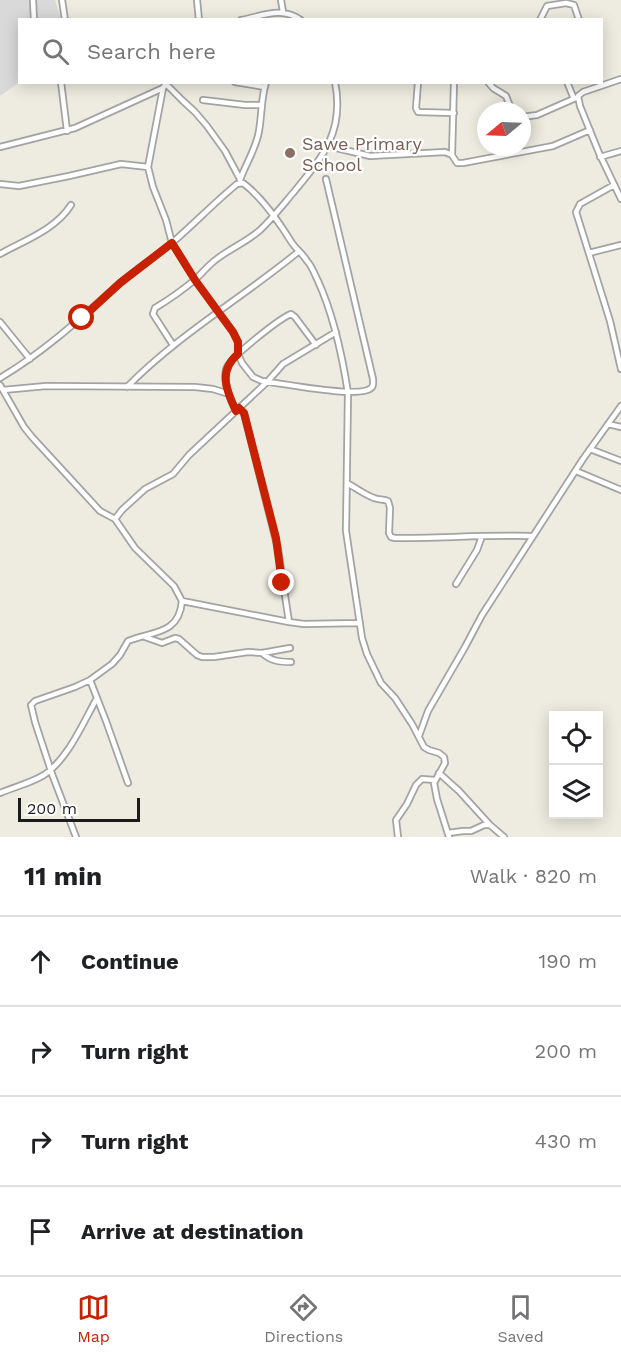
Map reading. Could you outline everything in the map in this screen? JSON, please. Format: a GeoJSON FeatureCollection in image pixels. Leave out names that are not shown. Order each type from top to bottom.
{"type":"FeatureCollection","features":[{"type":"Feature","properties":{"kind":"street"},"geometry":{"type":"LineString","coordinates":[[33,0],[34,18]]}},
{"type":"Feature","properties":{"kind":"street"},"geometry":{"type":"LineString","coordinates":[[62,0],[65,18]]}},
{"type":"Feature","properties":{"kind":"street"},"geometry":{"type":"LineString","coordinates":[[197,0],[199,18]]}},
{"type":"Feature","properties":{"kind":"street"},"geometry":{"type":"LineString","coordinates":[[281,0],[284,12]]}},
{"type":"Feature","properties":{"kind":"street"},"geometry":{"type":"LineString","coordinates":[[541,18],[547,6],[566,3],[574,5],[578,18]]}},
{"type":"Feature","properties":{"kind":"street"},"geometry":{"type":"LineString","coordinates":[[250,18],[284,12],[298,18]]}},
{"type":"Feature","properties":{"kind":"street"},"geometry":{"type":"LineString","coordinates":[[273,13],[273,18]]}},
{"type":"Feature","properties":{"kind":"street"},"geometry":{"type":"LineString","coordinates":[[603,83],[621,79]]}},
{"type":"Feature","properties":{"kind":"street"},"geometry":{"type":"LineString","coordinates":[[61,84],[67,130]]}},
{"type":"Feature","properties":{"kind":"street"},"geometry":{"type":"LineString","coordinates":[[173,345],[153,314],[155,308],[195,280],[213,262],[261,230],[312,170],[328,146],[338,115],[335,84]]}},
{"type":"Feature","properties":{"kind":"street"},"geometry":{"type":"LineString","coordinates":[[418,84],[416,108],[418,112],[454,113]]}},
{"type":"Feature","properties":{"kind":"street"},"geometry":{"type":"LineString","coordinates":[[454,84],[452,155],[457,163],[554,146],[590,130]]}},
{"type":"Feature","properties":{"kind":"street"},"geometry":{"type":"LineString","coordinates":[[490,84],[506,96],[508,102]]}},
{"type":"Feature","properties":{"kind":"street"},"geometry":{"type":"LineString","coordinates":[[568,84],[621,199]]}},
{"type":"Feature","properties":{"kind":"street"},"geometry":{"type":"LineString","coordinates":[[0,147],[67,130],[97,119],[166,85]]}},
{"type":"Feature","properties":{"kind":"street"},"geometry":{"type":"LineString","coordinates":[[166,85],[148,167],[153,187],[172,243],[195,280],[236,337],[238,354],[242,363],[253,376],[262,381],[348,393],[370,390],[373,387],[373,379],[326,179]]}},
{"type":"Feature","properties":{"kind":"street"},"geometry":{"type":"LineString","coordinates":[[166,85],[207,126],[225,152],[240,181],[273,216],[307,261],[325,296],[336,332],[348,393],[346,531],[362,638],[381,683],[394,698],[427,749],[444,757],[445,763],[435,780],[436,792],[449,835],[490,825]]}},
{"type":"Feature","properties":{"kind":"street"},"geometry":{"type":"LineString","coordinates":[[0,378],[30,359],[82,318],[137,269],[172,243],[240,181],[256,146],[265,85]]}},
{"type":"Feature","properties":{"kind":"street"},"geometry":{"type":"LineString","coordinates":[[531,116],[576,98],[593,85]]}},
{"type":"Feature","properties":{"kind":"street"},"geometry":{"type":"LineString","coordinates":[[203,100],[261,105]]}},
{"type":"Feature","properties":{"kind":"street"},"geometry":{"type":"LineString","coordinates":[[328,146],[370,156],[445,152],[452,155]]}},
{"type":"Feature","properties":{"kind":"street"},"geometry":{"type":"LineString","coordinates":[[600,157],[621,151]]}},
{"type":"Feature","properties":{"kind":"street"},"geometry":{"type":"LineString","coordinates":[[0,184],[19,186],[121,164],[148,167]]}},
{"type":"Feature","properties":{"kind":"street"},"geometry":{"type":"LineString","coordinates":[[614,185],[585,200],[576,212],[610,321],[621,369]]}},
{"type":"Feature","properties":{"kind":"street"},"geometry":{"type":"LineString","coordinates":[[0,254],[50,226],[65,214],[71,205]]}},
{"type":"Feature","properties":{"kind":"street"},"geometry":{"type":"LineString","coordinates":[[589,253],[621,245]]}},
{"type":"Feature","properties":{"kind":"street"},"geometry":{"type":"LineString","coordinates":[[127,387],[173,345],[298,252]]}},
{"type":"Feature","properties":{"kind":"street"},"geometry":{"type":"LineString","coordinates":[[289,622],[276,538],[245,417],[229,394],[226,385],[226,370],[228,363],[238,354],[291,314],[316,345]]}},
{"type":"Feature","properties":{"kind":"street"},"geometry":{"type":"LineString","coordinates":[[0,322],[30,359]]}},
{"type":"Feature","properties":{"kind":"street"},"geometry":{"type":"LineString","coordinates":[[115,519],[145,489],[173,474],[189,455],[268,381],[283,363],[336,332]]}},
{"type":"Feature","properties":{"kind":"street"},"geometry":{"type":"LineString","coordinates":[[76,837],[30,705],[90,680],[112,664],[128,641],[170,627],[176,622],[182,601],[174,586],[135,548],[115,519],[100,511],[32,437],[1,388],[195,387],[229,394]]}},
{"type":"Feature","properties":{"kind":"street"},"geometry":{"type":"LineString","coordinates":[[419,736],[428,711],[482,615],[532,536],[621,406]]}},
{"type":"Feature","properties":{"kind":"street"},"geometry":{"type":"LineString","coordinates":[[608,424],[621,427]]}},
{"type":"Feature","properties":{"kind":"street"},"geometry":{"type":"LineString","coordinates":[[590,449],[621,461]]}},
{"type":"Feature","properties":{"kind":"street"},"geometry":{"type":"LineString","coordinates":[[576,471],[621,490]]}},
{"type":"Feature","properties":{"kind":"street"},"geometry":{"type":"LineString","coordinates":[[347,483],[371,497],[388,501],[390,508],[388,533],[391,537],[532,536]]}},
{"type":"Feature","properties":{"kind":"street"},"geometry":{"type":"LineString","coordinates":[[456,584],[477,550],[482,536]]}},
{"type":"Feature","properties":{"kind":"street"},"geometry":{"type":"LineString","coordinates":[[182,601],[289,622],[311,624],[360,622]]}},
{"type":"Feature","properties":{"kind":"street"},"geometry":{"type":"LineString","coordinates":[[144,637],[162,643],[179,639],[202,657],[248,651],[262,653],[290,648]]}},
{"type":"Feature","properties":{"kind":"street"},"geometry":{"type":"LineString","coordinates":[[262,653],[269,659],[291,662]]}},
{"type":"Feature","properties":{"kind":"street"},"geometry":{"type":"LineString","coordinates":[[90,680],[128,783]]}},
{"type":"Feature","properties":{"kind":"street"},"geometry":{"type":"LineString","coordinates":[[0,793],[41,777],[59,763],[97,698]]}},
{"type":"Feature","properties":{"kind":"street"},"geometry":{"type":"LineString","coordinates":[[439,773],[504,837]]}},
{"type":"Feature","properties":{"kind":"street"},"geometry":{"type":"LineString","coordinates":[[398,837],[396,820],[416,785],[424,778],[435,780]]}},
{"type":"Feature","properties":{"kind":"shaded area"},"geometry":{"type":"Polygon","coordinates":[[[0,0],[55,0],[61,18],[18,18],[18,83],[0,96],[0,0]]]}},
{"type":"Feature","properties":{"kind":"place","name":"Sawe Primary School"},"geometry":{"type":"Point","coordinates":[290,153]}},
{"type":"Feature","properties":{"kind":"route"},"geometry":{"type":"LineString","coordinates":[[82,318],[120,283],[172,243],[238,342],[238,354],[228,363],[226,370],[226,385],[236,411],[239,408],[244,413],[276,538],[282,583]]}}]}
